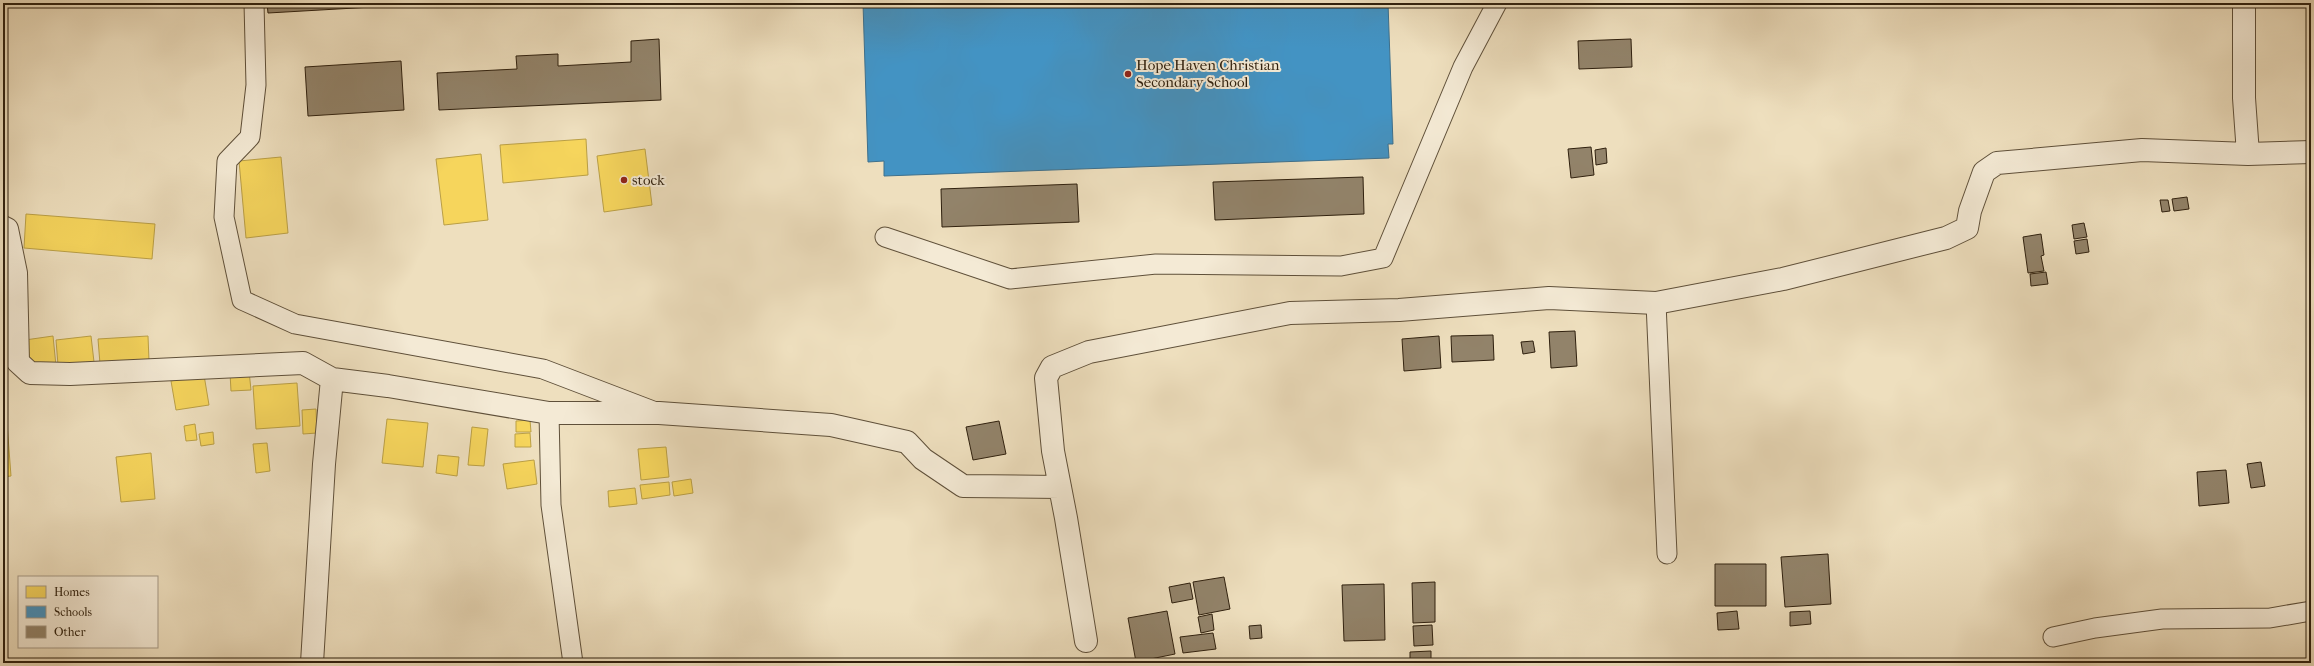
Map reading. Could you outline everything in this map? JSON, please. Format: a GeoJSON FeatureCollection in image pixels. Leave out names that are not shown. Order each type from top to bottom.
{"type":"FeatureCollection","features":[{"type":"Feature","properties":{"kind":"street"},"geometry":{"type":"LineString","coordinates":[[2244,3],[2244,98],[2248,154]]}},
{"type":"Feature","properties":{"kind":"street"},"geometry":{"type":"LineString","coordinates":[[1086,641],[1053,452],[1046,378],[1052,367],[1089,352],[1290,314],[1399,310],[1549,298],[1656,303],[1783,279],[1946,238],[1968,228],[1970,211],[1984,172],[1997,163],[2142,150],[2248,154],[2311,152]]}},
{"type":"Feature","properties":{"kind":"street"},"geometry":{"type":"LineString","coordinates":[[3,227],[7,229],[16,273],[18,362],[30,373],[78,374],[303,363],[332,379],[388,386],[549,413],[659,414],[831,425],[907,442],[923,459],[963,486],[1060,487]]}},
{"type":"Feature","properties":{"kind":"street"},"geometry":{"type":"LineString","coordinates":[[312,663],[324,464],[332,379]]}},
{"type":"Feature","properties":{"kind":"lane"},"geometry":{"type":"LineString","coordinates":[[254,3],[256,85],[250,137],[227,161],[224,217],[242,300],[295,324],[543,369],[659,414]]}},
{"type":"Feature","properties":{"kind":"lane"},"geometry":{"type":"LineString","coordinates":[[885,237],[1010,280],[1156,264],[1341,266],[1383,258],[1463,67],[1497,3]]}},
{"type":"Feature","properties":{"kind":"lane"},"geometry":{"type":"LineString","coordinates":[[1656,303],[1667,554]]}},
{"type":"Feature","properties":{"kind":"lane"},"geometry":{"type":"LineString","coordinates":[[549,413],[551,505],[573,663]]}},
{"type":"Feature","properties":{"kind":"lane"},"geometry":{"type":"LineString","coordinates":[[2053,637],[2095,628],[2162,619],[2270,618],[2311,611]]}},
{"type":"Feature","properties":{"kind":"building: Homes"},"geometry":{"type":"Polygon","coordinates":[[[586,139],[588,175],[503,183],[500,145],[586,139]]]}},
{"type":"Feature","properties":{"kind":"building: Homes","name":"stock"},"geometry":{"type":"Polygon","coordinates":[[[645,149],[652,205],[604,212],[597,156],[645,149]]]}},
{"type":"Feature","properties":{"kind":"building: Homes"},"geometry":{"type":"Polygon","coordinates":[[[481,154],[488,220],[444,225],[436,159],[481,154]]]}},
{"type":"Feature","properties":{"kind":"building: Homes"},"geometry":{"type":"Polygon","coordinates":[[[281,157],[288,233],[246,238],[239,161],[281,157]]]}},
{"type":"Feature","properties":{"kind":"building: Homes"},"geometry":{"type":"Polygon","coordinates":[[[26,214],[155,224],[152,259],[24,248],[26,214]]]}},
{"type":"Feature","properties":{"kind":"building: Homes"},"geometry":{"type":"Polygon","coordinates":[[[53,336],[56,366],[28,369],[25,340],[53,336]]]}},
{"type":"Feature","properties":{"kind":"building: Homes"},"geometry":{"type":"Polygon","coordinates":[[[91,336],[94,362],[58,365],[56,340],[91,336]]]}},
{"type":"Feature","properties":{"kind":"building: Homes"},"geometry":{"type":"Polygon","coordinates":[[[148,336],[149,361],[100,364],[98,339],[148,336]]]}},
{"type":"Feature","properties":{"kind":"building: Homes"},"geometry":{"type":"Polygon","coordinates":[[[249,371],[251,390],[231,391],[230,373],[249,371]]]}},
{"type":"Feature","properties":{"kind":"building: Homes"},"geometry":{"type":"Polygon","coordinates":[[[204,375],[209,405],[176,410],[171,381],[204,375]]]}},
{"type":"Feature","properties":{"kind":"building: Homes"},"geometry":{"type":"Polygon","coordinates":[[[297,383],[300,426],[256,429],[253,386],[297,383]]]}},
{"type":"Feature","properties":{"kind":"building: Homes"},"geometry":{"type":"Polygon","coordinates":[[[316,409],[317,433],[303,434],[302,410],[316,409]]]}},
{"type":"Feature","properties":{"kind":"building: Homes"},"geometry":{"type":"Polygon","coordinates":[[[387,419],[428,423],[423,467],[382,463],[387,419]]]}},
{"type":"Feature","properties":{"kind":"building: Homes"},"geometry":{"type":"Polygon","coordinates":[[[530,420],[531,432],[516,432],[516,421],[530,420]]]}},
{"type":"Feature","properties":{"kind":"building: Homes"},"geometry":{"type":"Polygon","coordinates":[[[3,423],[7,423],[11,476],[3,477],[3,423]]]}},
{"type":"Feature","properties":{"kind":"building: Homes"},"geometry":{"type":"Polygon","coordinates":[[[195,424],[197,440],[186,441],[184,426],[195,424]]]}},
{"type":"Feature","properties":{"kind":"building: Homes"},"geometry":{"type":"Polygon","coordinates":[[[472,427],[488,429],[484,466],[468,465],[472,427]]]}},
{"type":"Feature","properties":{"kind":"building: Homes"},"geometry":{"type":"Polygon","coordinates":[[[213,432],[214,444],[201,446],[199,434],[213,432]]]}},
{"type":"Feature","properties":{"kind":"building: Homes"},"geometry":{"type":"Polygon","coordinates":[[[530,433],[531,447],[515,447],[515,434],[530,433]]]}},
{"type":"Feature","properties":{"kind":"building: Homes"},"geometry":{"type":"Polygon","coordinates":[[[267,443],[270,471],[256,473],[253,444],[267,443]]]}},
{"type":"Feature","properties":{"kind":"building: Homes"},"geometry":{"type":"Polygon","coordinates":[[[666,447],[669,477],[641,480],[638,449],[666,447]]]}},
{"type":"Feature","properties":{"kind":"building: Homes"},"geometry":{"type":"Polygon","coordinates":[[[151,453],[155,499],[121,502],[116,457],[151,453]]]}},
{"type":"Feature","properties":{"kind":"building: Homes"},"geometry":{"type":"Polygon","coordinates":[[[438,455],[459,457],[457,476],[436,473],[438,455]]]}},
{"type":"Feature","properties":{"kind":"building: Homes"},"geometry":{"type":"Polygon","coordinates":[[[534,460],[537,484],[507,489],[503,464],[534,460]]]}},
{"type":"Feature","properties":{"kind":"building: Homes"},"geometry":{"type":"Polygon","coordinates":[[[691,479],[693,493],[674,496],[672,482],[691,479]]]}},
{"type":"Feature","properties":{"kind":"building: Homes"},"geometry":{"type":"Polygon","coordinates":[[[669,482],[670,495],[642,499],[640,485],[669,482]]]}},
{"type":"Feature","properties":{"kind":"building: Homes"},"geometry":{"type":"Polygon","coordinates":[[[635,488],[637,504],[609,507],[608,491],[635,488]]]}},
{"type":"Feature","properties":{"kind":"building: Schools","name":"Hope Haven Christian Secondary School"},"geometry":{"type":"Polygon","coordinates":[[[863,3],[1388,3],[1393,144],[1388,144],[1389,158],[884,176],[884,161],[868,162],[863,3]]]}},
{"type":"Feature","properties":{"kind":"building: Other"},"geometry":{"type":"Polygon","coordinates":[[[267,3],[442,3],[268,13],[267,3]]]}},
{"type":"Feature","properties":{"kind":"building: Other"},"geometry":{"type":"Polygon","coordinates":[[[659,39],[661,100],[439,110],[437,73],[517,69],[516,56],[558,54],[558,66],[631,62],[631,41],[659,39]]]}},
{"type":"Feature","properties":{"kind":"building: Other"},"geometry":{"type":"Polygon","coordinates":[[[1631,39],[1632,67],[1579,69],[1578,41],[1631,39]]]}},
{"type":"Feature","properties":{"kind":"building: Other"},"geometry":{"type":"Polygon","coordinates":[[[401,61],[404,110],[308,116],[305,67],[401,61]]]}},
{"type":"Feature","properties":{"kind":"building: Other"},"geometry":{"type":"Polygon","coordinates":[[[1591,147],[1594,175],[1571,178],[1568,149],[1591,147]]]}},
{"type":"Feature","properties":{"kind":"building: Other"},"geometry":{"type":"Polygon","coordinates":[[[1606,148],[1607,163],[1596,165],[1595,150],[1606,148]]]}},
{"type":"Feature","properties":{"kind":"building: Other"},"geometry":{"type":"Polygon","coordinates":[[[1363,177],[1364,214],[1215,220],[1213,182],[1363,177]]]}},
{"type":"Feature","properties":{"kind":"building: Other"},"geometry":{"type":"Polygon","coordinates":[[[1077,184],[1079,222],[942,227],[941,189],[1077,184]]]}},
{"type":"Feature","properties":{"kind":"building: Other"},"geometry":{"type":"Polygon","coordinates":[[[2187,197],[2189,209],[2174,211],[2172,199],[2187,197]]]}},
{"type":"Feature","properties":{"kind":"building: Other"},"geometry":{"type":"Polygon","coordinates":[[[2160,200],[2168,200],[2170,211],[2162,212],[2160,200]]]}},
{"type":"Feature","properties":{"kind":"building: Other"},"geometry":{"type":"Polygon","coordinates":[[[2084,223],[2087,237],[2074,239],[2072,225],[2084,223]]]}},
{"type":"Feature","properties":{"kind":"building: Other"},"geometry":{"type":"Polygon","coordinates":[[[2041,234],[2044,255],[2041,256],[2044,271],[2028,273],[2023,237],[2041,234]]]}},
{"type":"Feature","properties":{"kind":"building: Other"},"geometry":{"type":"Polygon","coordinates":[[[2087,239],[2089,252],[2076,254],[2074,241],[2087,239]]]}},
{"type":"Feature","properties":{"kind":"building: Other"},"geometry":{"type":"Polygon","coordinates":[[[2046,272],[2048,284],[2031,286],[2030,274],[2046,272]]]}},
{"type":"Feature","properties":{"kind":"building: Other"},"geometry":{"type":"Polygon","coordinates":[[[1575,331],[1577,366],[1551,368],[1549,332],[1575,331]]]}},
{"type":"Feature","properties":{"kind":"building: Other"},"geometry":{"type":"Polygon","coordinates":[[[1493,335],[1494,360],[1452,362],[1451,336],[1493,335]]]}},
{"type":"Feature","properties":{"kind":"building: Other"},"geometry":{"type":"Polygon","coordinates":[[[1439,336],[1441,368],[1404,371],[1402,339],[1439,336]]]}},
{"type":"Feature","properties":{"kind":"building: Other"},"geometry":{"type":"Polygon","coordinates":[[[1533,341],[1535,352],[1523,354],[1521,342],[1533,341]]]}},
{"type":"Feature","properties":{"kind":"building: Other"},"geometry":{"type":"Polygon","coordinates":[[[999,421],[1006,454],[973,460],[966,427],[999,421]]]}},
{"type":"Feature","properties":{"kind":"building: Other"},"geometry":{"type":"Polygon","coordinates":[[[2261,462],[2265,486],[2251,488],[2247,464],[2261,462]]]}},
{"type":"Feature","properties":{"kind":"building: Other"},"geometry":{"type":"Polygon","coordinates":[[[2307,467],[2311,467],[2311,475],[2308,475],[2307,467]]]}},
{"type":"Feature","properties":{"kind":"building: Other"},"geometry":{"type":"Polygon","coordinates":[[[2226,470],[2229,503],[2199,506],[2197,472],[2226,470]]]}},
{"type":"Feature","properties":{"kind":"building: Other"},"geometry":{"type":"Polygon","coordinates":[[[1828,554],[1831,604],[1785,607],[1781,557],[1828,554]]]}},
{"type":"Feature","properties":{"kind":"building: Other"},"geometry":{"type":"Polygon","coordinates":[[[1715,564],[1766,564],[1766,606],[1715,606],[1715,564]]]}},
{"type":"Feature","properties":{"kind":"building: Other"},"geometry":{"type":"Polygon","coordinates":[[[1224,577],[1230,609],[1199,615],[1193,582],[1224,577]]]}},
{"type":"Feature","properties":{"kind":"building: Other"},"geometry":{"type":"Polygon","coordinates":[[[1435,582],[1435,622],[1413,623],[1412,583],[1435,582]]]}},
{"type":"Feature","properties":{"kind":"building: Other"},"geometry":{"type":"Polygon","coordinates":[[[1190,583],[1193,599],[1172,603],[1169,587],[1190,583]]]}},
{"type":"Feature","properties":{"kind":"building: Other"},"geometry":{"type":"Polygon","coordinates":[[[1384,584],[1385,640],[1344,641],[1342,585],[1384,584]]]}},
{"type":"Feature","properties":{"kind":"building: Other"},"geometry":{"type":"Polygon","coordinates":[[[1167,611],[1175,654],[1136,662],[1128,618],[1167,611]]]}},
{"type":"Feature","properties":{"kind":"building: Other"},"geometry":{"type":"Polygon","coordinates":[[[1737,611],[1739,629],[1718,630],[1717,613],[1737,611]]]}},
{"type":"Feature","properties":{"kind":"building: Other"},"geometry":{"type":"Polygon","coordinates":[[[1810,611],[1811,624],[1790,626],[1790,612],[1810,611]]]}},
{"type":"Feature","properties":{"kind":"building: Other"},"geometry":{"type":"Polygon","coordinates":[[[1212,614],[1214,630],[1201,633],[1198,617],[1212,614]]]}},
{"type":"Feature","properties":{"kind":"building: Other"},"geometry":{"type":"Polygon","coordinates":[[[1261,625],[1262,638],[1250,639],[1249,626],[1261,625]]]}},
{"type":"Feature","properties":{"kind":"building: Other"},"geometry":{"type":"Polygon","coordinates":[[[1432,625],[1433,645],[1414,646],[1413,626],[1432,625]]]}},
{"type":"Feature","properties":{"kind":"building: Other"},"geometry":{"type":"Polygon","coordinates":[[[1213,633],[1216,649],[1183,653],[1180,637],[1213,633]]]}},
{"type":"Feature","properties":{"kind":"building: Other"},"geometry":{"type":"Polygon","coordinates":[[[1431,651],[1431,663],[1410,663],[1410,652],[1431,651]]]}},
{"type":"Feature","properties":{"kind":"place","name":"Hope Haven Christian Secondary School"},"geometry":{"type":"Point","coordinates":[1128,74]}},
{"type":"Feature","properties":{"kind":"place","name":"stock"},"geometry":{"type":"Point","coordinates":[624,180]}}]}
